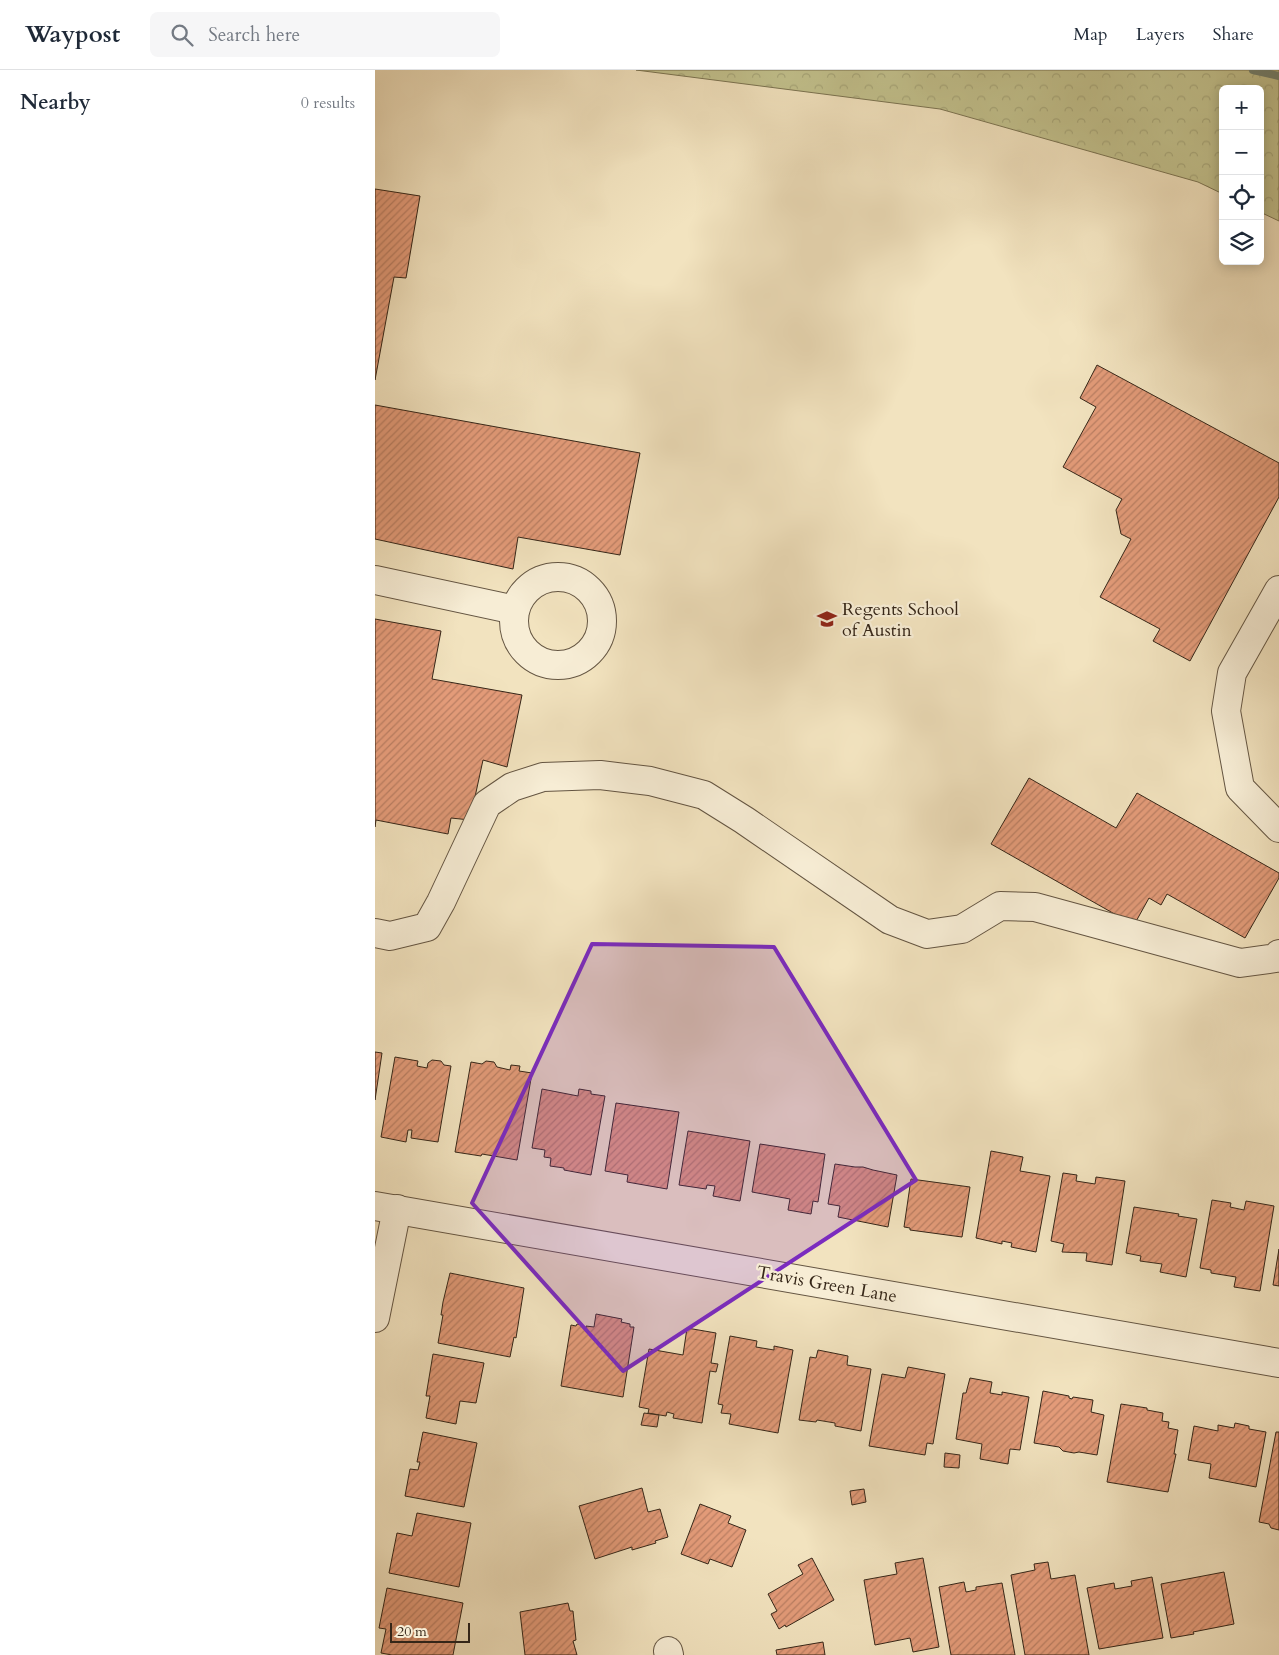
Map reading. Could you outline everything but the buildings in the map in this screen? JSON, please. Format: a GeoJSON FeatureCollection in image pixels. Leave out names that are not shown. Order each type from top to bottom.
{"type":"FeatureCollection","features":[{"type":"Feature","properties":{"kind":"street"},"geometry":{"type":"LineString","coordinates":[[375,580],[515,610]]}},
{"type":"Feature","properties":{"kind":"street"},"geometry":{"type":"LineString","coordinates":[[1279,590],[1232,673],[1226,712],[1240,788],[1279,828]]}},
{"type":"Feature","properties":{"kind":"street"},"geometry":{"type":"LineString","coordinates":[[375,933],[390,936],[427,927],[441,902],[487,804],[513,787],[543,777],[600,775],[650,780],[704,795],[890,920],[927,934],[962,929],[1000,906],[1035,907],[1240,963],[1275,958],[1279,954]]}},
{"type":"Feature","properties":{"kind":"street"},"geometry":{"type":"LineString","coordinates":[[375,1318],[386,1207]]}},
{"type":"Feature","properties":{"kind":"street","name":"Travis Green Lane"},"geometry":{"type":"LineString","coordinates":[[386,1207],[1279,1363]]}},
{"type":"Feature","properties":{"kind":"highlighted area"},"geometry":{"type":"Polygon","coordinates":[[[592,944],[774,947],[916,1180],[623,1371],[472,1203],[592,944]]]}},
{"type":"Feature","properties":{"kind":"green space"},"geometry":{"type":"Polygon","coordinates":[[[636,70],[1279,70],[1279,221],[1264,214],[1264,85],[1219,85],[1219,192],[1198,182],[940,109],[636,70]]]}},
{"type":"Feature","properties":{"kind":"waterway"},"geometry":{"type":"LineString","coordinates":[[1253,70],[1279,76]]}},
{"type":"Feature","properties":{"kind":"place","name":"Regents School of Austin"},"geometry":{"type":"Point","coordinates":[827,619]}}]}
